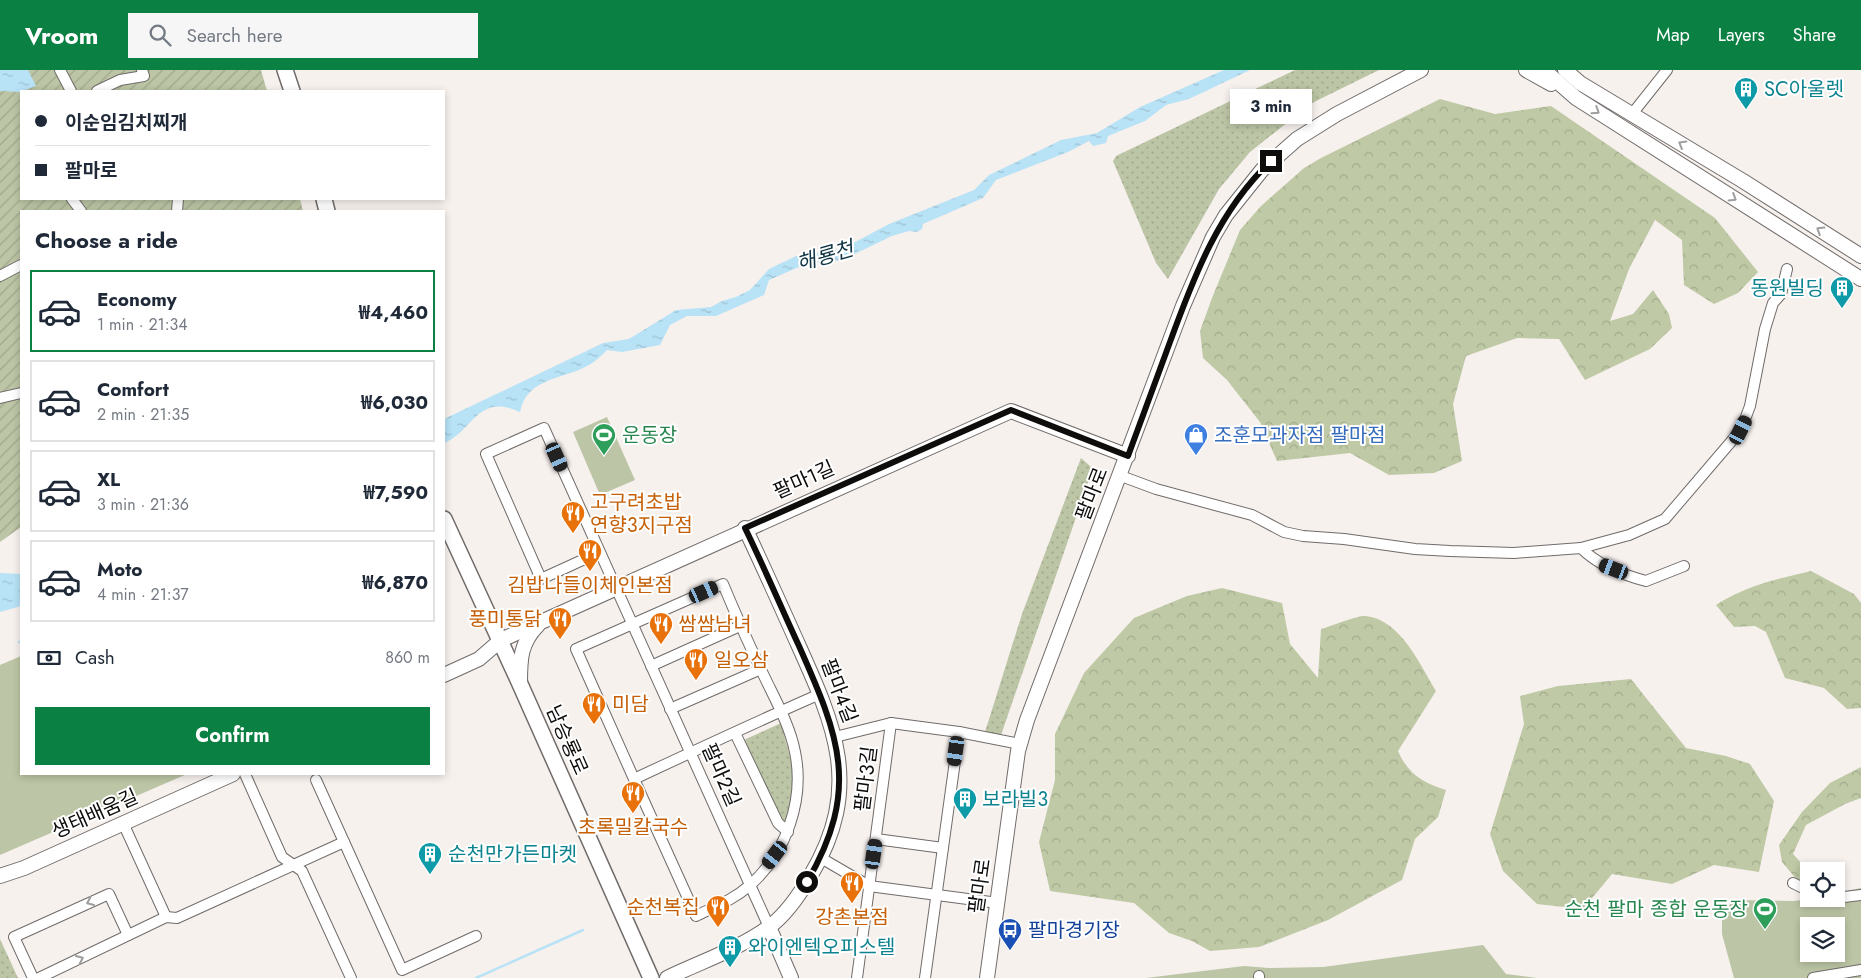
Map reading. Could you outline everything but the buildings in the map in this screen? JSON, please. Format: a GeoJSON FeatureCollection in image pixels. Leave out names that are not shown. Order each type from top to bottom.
{"type":"FeatureCollection","features":[{"type":"Feature","properties":{"kind":"main road"},"geometry":{"type":"LineString","coordinates":[[285,70],[292,90]]}},
{"type":"Feature","properties":{"kind":"main road","name":"팔마로"},"geometry":{"type":"LineString","coordinates":[[987,978],[1020,744],[1027,720],[1201,263],[1213,238],[1237,198],[1262,170],[1296,139],[1337,114],[1421,70]]}},
{"type":"Feature","properties":{"kind":"main road"},"geometry":{"type":"LineString","coordinates":[[1405,78],[1433,70]]}},
{"type":"Feature","properties":{"kind":"main road"},"geometry":{"type":"LineString","coordinates":[[1526,70],[1576,98],[1861,279]]}},
{"type":"Feature","properties":{"kind":"main road"},"geometry":{"type":"LineString","coordinates":[[1544,70],[1576,98]]}},
{"type":"Feature","properties":{"kind":"main road"},"geometry":{"type":"LineString","coordinates":[[1565,70],[1580,83],[1861,256]]}},
{"type":"Feature","properties":{"kind":"main road","name":"팔마1길"},"geometry":{"type":"LineString","coordinates":[[501,640],[745,528],[1011,410],[1128,456]]}},
{"type":"Feature","properties":{"kind":"main road","name":"남승룡로"},"geometry":{"type":"LineString","coordinates":[[445,521],[501,640],[651,978]]}},
{"type":"Feature","properties":{"kind":"main road","name":"팔마4길"},"geometry":{"type":"LineString","coordinates":[[667,978],[747,940],[769,927],[800,893],[821,858],[836,812],[839,759],[836,737],[820,694],[745,528]]}},
{"type":"Feature","properties":{"kind":"main road"},"geometry":{"type":"LineString","coordinates":[[520,684],[522,646],[528,634],[541,621]]}},
{"type":"Feature","properties":{"kind":"main road"},"geometry":{"type":"LineString","coordinates":[[445,675],[480,659],[501,640]]}},
{"type":"Feature","properties":{"kind":"main road","name":"생태배움길"},"geometry":{"type":"LineString","coordinates":[[0,876],[24,868],[231,775]]}},
{"type":"Feature","properties":{"kind":"main road","name":"팔마2길"},"geometry":{"type":"LineString","coordinates":[[769,927],[787,977]]}},
{"type":"Feature","properties":{"kind":"street"},"geometry":{"type":"LineString","coordinates":[[60,70],[70,90]]}},
{"type":"Feature","properties":{"kind":"street"},"geometry":{"type":"LineString","coordinates":[[99,90],[120,80],[144,76],[142,70]]}},
{"type":"Feature","properties":{"kind":"street"},"geometry":{"type":"LineString","coordinates":[[1632,114],[1667,70]]}},
{"type":"Feature","properties":{"kind":"street"},"geometry":{"type":"LineString","coordinates":[[0,276],[20,266]]}},
{"type":"Feature","properties":{"kind":"street"},"geometry":{"type":"LineString","coordinates":[[1121,476],[1164,492],[1252,515],[1284,532],[1303,536],[1344,538],[1415,549],[1524,553],[1581,548],[1629,535],[1664,519],[1741,430],[1750,406],[1765,330],[1773,303],[1781,294],[1787,269]]}},
{"type":"Feature","properties":{"kind":"street"},"geometry":{"type":"LineString","coordinates":[[0,398],[20,393]]}},
{"type":"Feature","properties":{"kind":"street","name":"팔마2길"},"geometry":{"type":"LineString","coordinates":[[600,552],[541,579],[486,454],[544,428],[616,587],[749,886],[769,927]]}},
{"type":"Feature","properties":{"kind":"street"},"geometry":{"type":"LineString","coordinates":[[1581,548],[1592,559],[1601,564],[1646,581],[1684,566]]}},
{"type":"Feature","properties":{"kind":"street"},"geometry":{"type":"LineString","coordinates":[[723,584],[740,626],[781,711],[796,752],[797,797],[788,832],[775,855],[749,886],[727,901],[696,916],[576,649],[632,624],[723,584]]}},
{"type":"Feature","properties":{"kind":"street"},"geometry":{"type":"LineString","coordinates":[[651,666],[740,626]]}},
{"type":"Feature","properties":{"kind":"street"},"geometry":{"type":"LineString","coordinates":[[670,709],[761,669]]}},
{"type":"Feature","properties":{"kind":"street"},"geometry":{"type":"LineString","coordinates":[[634,779],[820,694]]}},
{"type":"Feature","properties":{"kind":"street"},"geometry":{"type":"LineString","coordinates":[[836,737],[891,723],[959,732],[1020,744]]}},
{"type":"Feature","properties":{"kind":"street","name":"팔마3길"},"geometry":{"type":"LineString","coordinates":[[857,978],[891,723]]}},
{"type":"Feature","properties":{"kind":"street"},"geometry":{"type":"LineString","coordinates":[[925,978],[959,732]]}},
{"type":"Feature","properties":{"kind":"street"},"geometry":{"type":"LineString","coordinates":[[735,733],[778,823],[788,832]]}},
{"type":"Feature","properties":{"kind":"street"},"geometry":{"type":"LineString","coordinates":[[245,775],[282,857],[302,871],[350,978]]}},
{"type":"Feature","properties":{"kind":"street"},"geometry":{"type":"LineString","coordinates":[[316,780],[402,970],[476,936]]}},
{"type":"Feature","properties":{"kind":"street"},"geometry":{"type":"LineString","coordinates":[[123,823],[166,917]]}},
{"type":"Feature","properties":{"kind":"street","name":"팔마3길"},"geometry":{"type":"LineString","coordinates":[[876,839],[943,848]]}},
{"type":"Feature","properties":{"kind":"street"},"geometry":{"type":"LineString","coordinates":[[38,978],[166,917],[177,918],[344,842]]}},
{"type":"Feature","properties":{"kind":"street"},"geometry":{"type":"LineString","coordinates":[[821,858],[869,886],[998,904]]}},
{"type":"Feature","properties":{"kind":"street"},"geometry":{"type":"LineString","coordinates":[[1792,883],[1800,887]]}},
{"type":"Feature","properties":{"kind":"street"},"geometry":{"type":"LineString","coordinates":[[33,978],[14,937],[109,894],[124,937]]}},
{"type":"Feature","properties":{"kind":"street"},"geometry":{"type":"LineString","coordinates":[[1845,897],[1861,895]]}},
{"type":"Feature","properties":{"kind":"street"},"geometry":{"type":"LineString","coordinates":[[1814,978],[1861,970]]}},
{"type":"Feature","properties":{"kind":"green space"},"geometry":{"type":"Polygon","coordinates":[[[0,70],[261,70],[267,90],[20,90],[20,200],[300,200],[303,210],[20,210],[20,528],[0,542],[0,70]]]}},
{"type":"Feature","properties":{"kind":"green space"},"geometry":{"type":"Polygon","coordinates":[[[1295,70],[1379,70],[1312,103],[1250,152],[1219,189],[1168,279],[1156,263],[1113,161],[1116,156],[1295,70]]]}},
{"type":"Feature","properties":{"kind":"green space"},"geometry":{"type":"Polygon","coordinates":[[[1440,99],[1495,114],[1551,106],[1715,218],[1758,272],[1738,293],[1714,304],[1684,285],[1682,240],[1655,220],[1629,269],[1610,321],[1633,314],[1653,290],[1669,314],[1672,328],[1650,349],[1585,380],[1559,339],[1517,338],[1466,356],[1453,404],[1462,461],[1434,473],[1389,475],[1350,453],[1277,461],[1260,422],[1227,380],[1203,358],[1200,331],[1240,230],[1261,206],[1304,168],[1440,99]]]}},
{"type":"Feature","properties":{"kind":"green space","name":"운동장"},"geometry":{"type":"Polygon","coordinates":[[[607,417],[635,480],[600,495],[573,432],[607,417]]]}},
{"type":"Feature","properties":{"kind":"green space"},"geometry":{"type":"Polygon","coordinates":[[[1081,458],[1090,466],[1092,471],[1001,735],[985,732],[1022,614],[1081,458]]]}},
{"type":"Feature","properties":{"kind":"green space"},"geometry":{"type":"Polygon","coordinates":[[[1811,571],[1854,594],[1861,603],[1861,708],[1847,709],[1824,688],[1785,678],[1766,632],[1755,626],[1734,627],[1716,605],[1750,588],[1811,571]]]}},
{"type":"Feature","properties":{"kind":"green space"},"geometry":{"type":"Polygon","coordinates":[[[1222,588],[1282,603],[1290,644],[1318,678],[1321,629],[1366,616],[1378,619],[1399,635],[1416,657],[1436,691],[1398,751],[1406,766],[1423,781],[1446,790],[1438,817],[1415,839],[1402,880],[1328,920],[1259,947],[1210,951],[1192,941],[1169,933],[1134,903],[1050,891],[1039,842],[1055,780],[1055,734],[1084,673],[1134,618],[1187,596],[1222,588]]]}},
{"type":"Feature","properties":{"kind":"green space"},"geometry":{"type":"Polygon","coordinates":[[[20,656],[20,775],[185,775],[0,855],[0,665],[20,656]]]}},
{"type":"Feature","properties":{"kind":"green space"},"geometry":{"type":"Polygon","coordinates":[[[1631,679],[1686,748],[1726,756],[1750,764],[1774,801],[1759,872],[1714,865],[1672,884],[1612,874],[1583,909],[1537,904],[1503,871],[1490,834],[1524,724],[1520,696],[1558,686],[1631,679]]]}},
{"type":"Feature","properties":{"kind":"green space"},"geometry":{"type":"Polygon","coordinates":[[[781,723],[794,772],[789,821],[782,821],[744,740],[781,723]]]}},
{"type":"Feature","properties":{"kind":"green space"},"geometry":{"type":"Polygon","coordinates":[[[1861,767],[1861,798],[1845,804],[1806,825],[1793,854],[1801,862],[1800,880],[1797,880],[1782,862],[1779,845],[1802,812],[1830,783],[1861,767]]]}},
{"type":"Feature","properties":{"kind":"green space","name":"순천 팔마 종합 운동장"},"geometry":{"type":"Polygon","coordinates":[[[1861,888],[1861,978],[1734,978],[1722,934],[1722,916],[1733,900],[1800,900],[1800,907],[1845,907],[1845,891],[1861,888]]]}},
{"type":"Feature","properties":{"kind":"green space"},"geometry":{"type":"Polygon","coordinates":[[[0,939],[18,978],[0,978],[0,939]]]}},
{"type":"Feature","properties":{"kind":"green space"},"geometry":{"type":"Polygon","coordinates":[[[1483,945],[1506,974],[1537,978],[1146,978],[1244,966],[1269,968],[1323,967],[1483,945]]]}},
{"type":"Feature","properties":{"kind":"water"},"geometry":{"type":"Polygon","coordinates":[[[0,70],[28,70],[36,86],[20,90],[20,92],[0,91],[0,70]]]}},
{"type":"Feature","properties":{"kind":"water","name":"해룡천"},"geometry":{"type":"Polygon","coordinates":[[[1224,70],[1250,70],[1189,99],[1166,105],[1145,121],[1108,136],[1106,143],[1093,146],[1089,141],[1068,152],[996,180],[983,198],[923,224],[922,229],[917,232],[909,231],[892,236],[842,260],[806,264],[769,280],[764,295],[716,316],[687,316],[670,325],[660,345],[622,352],[607,350],[589,365],[538,386],[530,392],[520,412],[506,407],[494,407],[484,410],[454,438],[445,442],[445,419],[603,343],[629,339],[676,310],[711,307],[736,297],[750,290],[769,269],[796,256],[842,249],[889,224],[974,190],[989,175],[1061,140],[1097,133],[1140,107],[1224,70]]]}},
{"type":"Feature","properties":{"kind":"water"},"geometry":{"type":"Polygon","coordinates":[[[0,573],[20,574],[20,606],[0,612],[0,573]]]}},
{"type":"Feature","properties":{"kind":"waterway"},"geometry":{"type":"LineString","coordinates":[[476,978],[583,930]]}},
{"type":"Feature","properties":{"kind":"place","name":"SC아울렛"},"geometry":{"type":"Point","coordinates":[1746,110]}},
{"type":"Feature","properties":{"kind":"place","name":"동원빌딩"},"geometry":{"type":"Point","coordinates":[1842,309]}},
{"type":"Feature","properties":{"kind":"place","name":"운동장"},"geometry":{"type":"Point","coordinates":[604,456]}},
{"type":"Feature","properties":{"kind":"place","name":"조훈모과자점 팔마점"},"geometry":{"type":"Point","coordinates":[1196,456]}},
{"type":"Feature","properties":{"kind":"place","name":"고구려초밥 연향3지구점"},"geometry":{"type":"Point","coordinates":[573,534]}},
{"type":"Feature","properties":{"kind":"place","name":"김밥나들이체인본점"},"geometry":{"type":"Point","coordinates":[590,572]}},
{"type":"Feature","properties":{"kind":"place","name":"풍미통닭"},"geometry":{"type":"Point","coordinates":[560,640]}},
{"type":"Feature","properties":{"kind":"place","name":"쌈쌈남녀"},"geometry":{"type":"Point","coordinates":[661,645]}},
{"type":"Feature","properties":{"kind":"place","name":"일오삼"},"geometry":{"type":"Point","coordinates":[696,681]}},
{"type":"Feature","properties":{"kind":"place","name":"미담"},"geometry":{"type":"Point","coordinates":[594,725]}},
{"type":"Feature","properties":{"kind":"place","name":"초록밀칼국수"},"geometry":{"type":"Point","coordinates":[633,814]}},
{"type":"Feature","properties":{"kind":"place","name":"보라빌3"},"geometry":{"type":"Point","coordinates":[965,820]}},
{"type":"Feature","properties":{"kind":"place","name":"순천만가든마켓"},"geometry":{"type":"Point","coordinates":[430,875]}},
{"type":"Feature","properties":{"kind":"place","name":"강촌본점"},"geometry":{"type":"Point","coordinates":[852,904]}},
{"type":"Feature","properties":{"kind":"place","name":"순천복집"},"geometry":{"type":"Point","coordinates":[718,928]}},
{"type":"Feature","properties":{"kind":"place","name":"순천 팔마 종합 운동장"},"geometry":{"type":"Point","coordinates":[1765,930]}},
{"type":"Feature","properties":{"kind":"place","name":"팔마경기장"},"geometry":{"type":"Point","coordinates":[1010,951]}},
{"type":"Feature","properties":{"kind":"place","name":"와이엔텍오피스텔"},"geometry":{"type":"Point","coordinates":[730,968]}},
{"type":"Feature","properties":{"kind":"route"},"geometry":{"type":"LineString","coordinates":[[807,882],[821,858],[836,812],[840,772],[836,737],[820,694],[745,528],[1011,410],[1128,456],[1183,306],[1213,238],[1237,198],[1271,161]]}}]}
